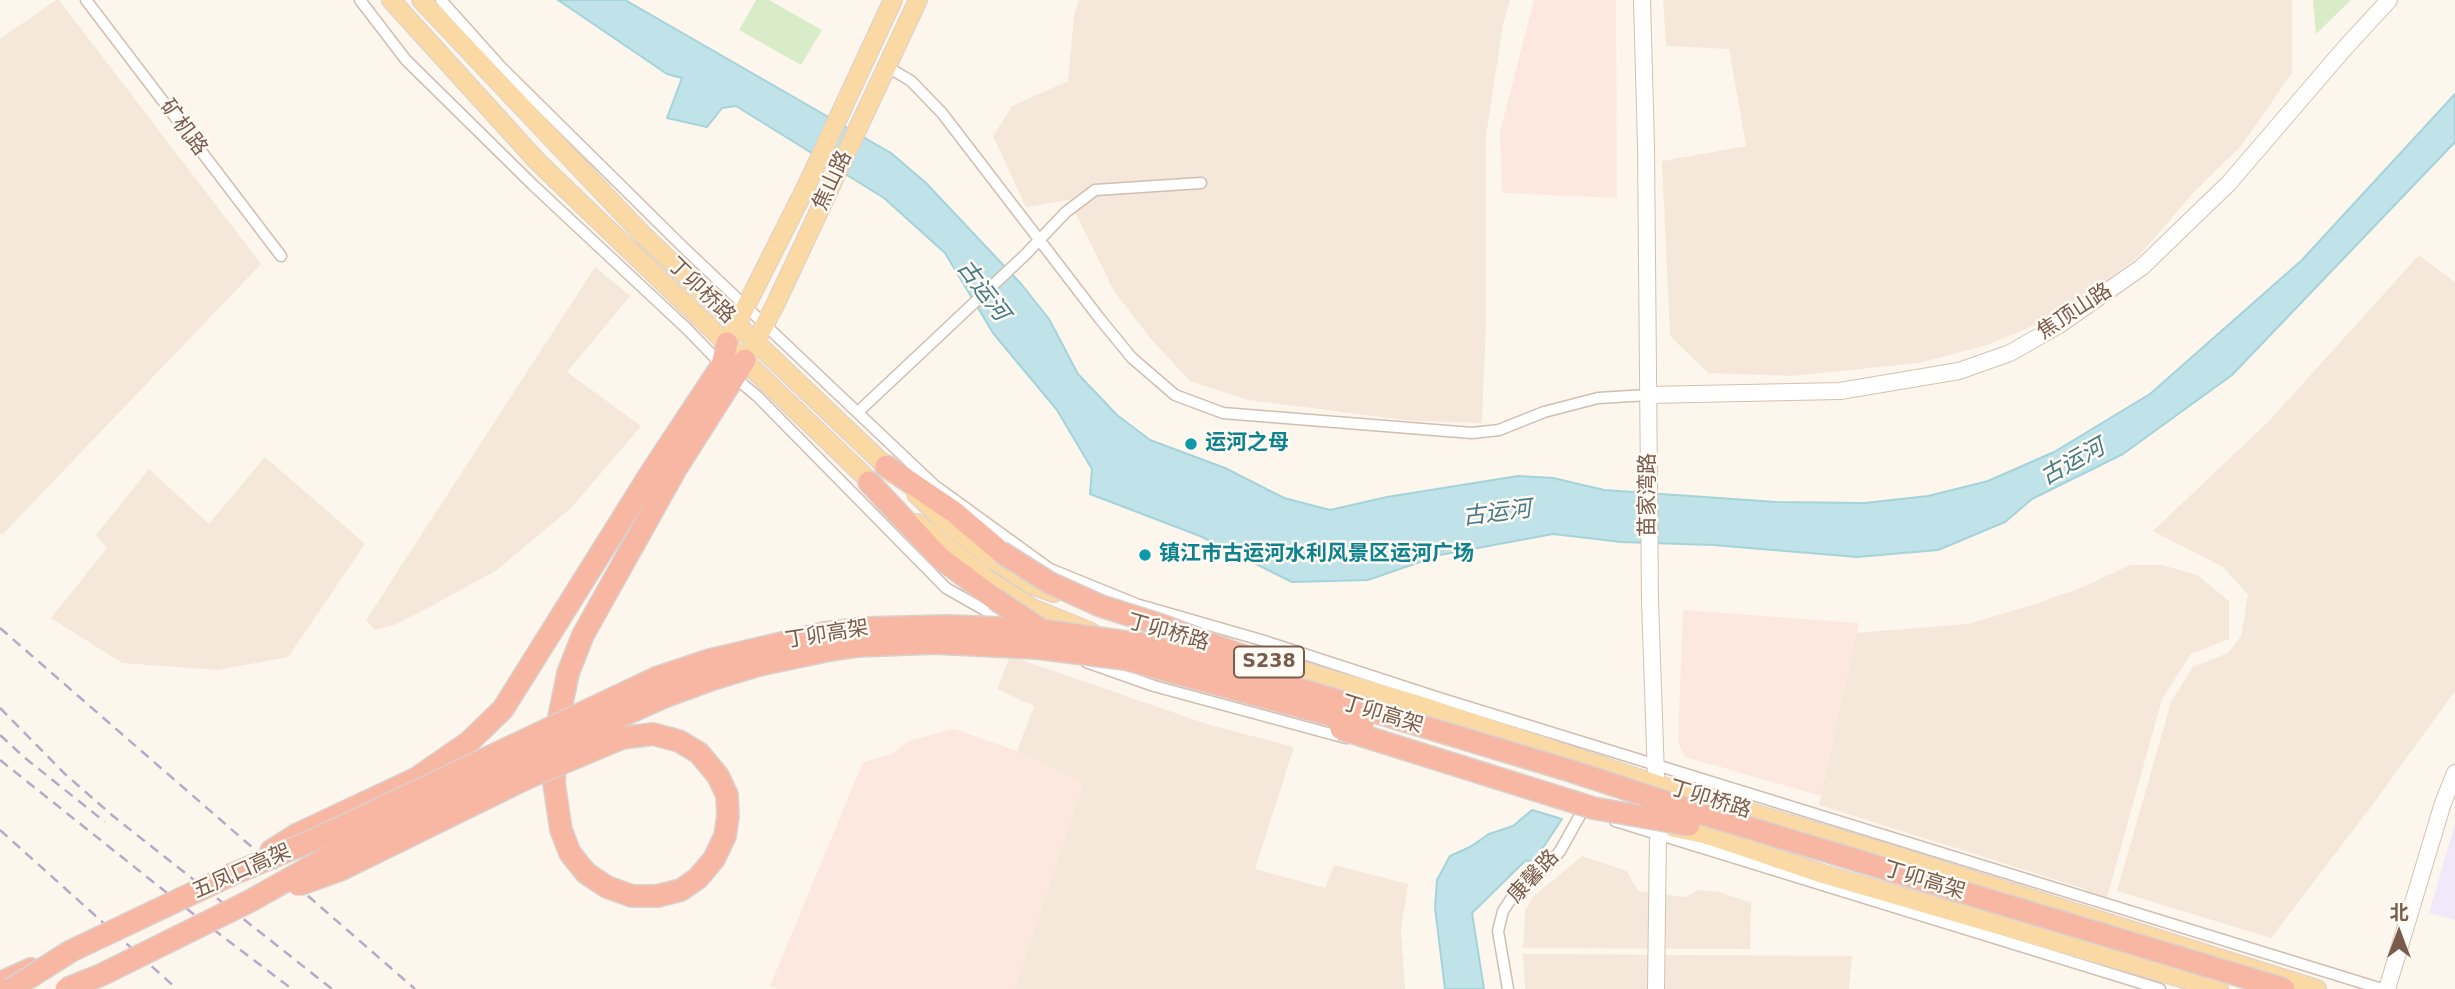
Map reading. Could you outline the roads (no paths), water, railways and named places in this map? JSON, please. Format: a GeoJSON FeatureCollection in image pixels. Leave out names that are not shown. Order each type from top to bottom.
{"type":"FeatureCollection","features":[{"type":"Feature","properties":{"kind":"highway"},"geometry":{"type":"LineString","coordinates":[[250,901],[340,870],[527,778],[622,738],[653,734],[679,741],[699,753],[718,776],[727,795],[725,836],[714,859],[698,878],[681,890],[657,896],[632,896],[607,887],[586,873],[570,853],[561,830],[554,783],[558,722],[568,673],[583,635],[739,361],[732,334]]}},
{"type":"Feature","properties":{"kind":"highway"},"geometry":{"type":"LineString","coordinates":[[233,874],[299,834],[417,778],[469,742],[503,709],[652,471],[739,361]]}},
{"type":"Feature","properties":{"kind":"highway"},"geometry":{"type":"LineString","coordinates":[[886,466],[954,512],[1001,552],[1050,583],[1101,606],[1287,672],[1486,733],[1571,771]]}},
{"type":"Feature","properties":{"kind":"highway"},"geometry":{"type":"LineString","coordinates":[[869,482],[940,558],[1044,631],[1104,663],[1343,730],[1593,808],[1689,825]]}},
{"type":"Feature","properties":{"kind":"highway","name":"丁卯高架"},"geometry":{"type":"LineString","coordinates":[[479,771],[656,678],[710,660],[825,633],[905,626],[1032,629],[1141,644],[1205,670],[1689,825],[2023,925],[2254,989]]}},
{"type":"Feature","properties":{"kind":"highway","name":"丁卯高架"},"geometry":{"type":"LineString","coordinates":[[1205,670],[1571,771],[1693,811],[2284,989]]}},
{"type":"Feature","properties":{"kind":"highway","name":"五凤口高架"},"geometry":{"type":"LineString","coordinates":[[11,989],[71,951],[233,874],[479,771]]}},
{"type":"Feature","properties":{"kind":"highway","name":"五凤口高架"},"geometry":{"type":"LineString","coordinates":[[66,989],[99,976],[250,901],[479,771]]}},
{"type":"Feature","properties":{"kind":"highway"},"geometry":{"type":"LineString","coordinates":[[0,983],[71,951]]}},
{"type":"Feature","properties":{"kind":"highway"},"geometry":{"type":"LineString","coordinates":[[78,989],[99,976]]}},
{"type":"Feature","properties":{"kind":"main road","name":"丁卯桥路"},"geometry":{"type":"LineString","coordinates":[[391,0],[537,161],[732,334]]}},
{"type":"Feature","properties":{"kind":"main road","name":"丁卯桥路"},"geometry":{"type":"LineString","coordinates":[[421,0],[643,235],[732,334],[739,361],[869,482],[969,565],[1032,608],[1103,637],[1657,829],[1708,835],[1820,873],[2219,989]]}},
{"type":"Feature","properties":{"kind":"main road","name":"焦山路"},"geometry":{"type":"LineString","coordinates":[[732,334],[807,185],[893,0]]}},
{"type":"Feature","properties":{"kind":"main road","name":"焦山路"},"geometry":{"type":"LineString","coordinates":[[739,361],[765,324],[918,0]]}},
{"type":"Feature","properties":{"kind":"main road","name":"丁卯桥路"},"geometry":{"type":"LineString","coordinates":[[739,361],[886,466],[942,519],[990,558],[1032,585],[1119,618],[1425,707],[1656,783],[1942,870],[2316,989]]}},
{"type":"Feature","properties":{"kind":"street","name":"矿机路"},"geometry":{"type":"LineString","coordinates":[[86,0],[281,256]]}},
{"type":"Feature","properties":{"kind":"street"},"geometry":{"type":"LineString","coordinates":[[359,0],[406,60],[533,185],[739,361],[757,396],[946,588],[1055,651],[1154,686],[1445,766],[1583,810],[1657,829],[2160,989]]}},
{"type":"Feature","properties":{"kind":"street"},"geometry":{"type":"LineString","coordinates":[[441,0],[501,67],[934,485],[1050,569],[1136,604],[1261,640],[1436,697],[2384,989],[2455,773]]}},
{"type":"Feature","properties":{"kind":"street","name":"苗家湾路"},"geometry":{"type":"LineString","coordinates":[[1642,0],[1646,146],[1649,544],[1657,765],[1656,989]]}},
{"type":"Feature","properties":{"kind":"street","name":"焦顶山路"},"geometry":{"type":"LineString","coordinates":[[1648,395],[1840,391],[1959,371],[2010,353],[2059,325],[2142,267],[2229,183],[2389,0]]}},
{"type":"Feature","properties":{"kind":"street"},"geometry":{"type":"LineString","coordinates":[[886,66],[911,81],[942,113],[1132,358],[1175,394],[1223,413],[1472,433],[1499,430],[1544,412],[1598,398],[1648,395]]}},
{"type":"Feature","properties":{"kind":"street"},"geometry":{"type":"LineString","coordinates":[[858,412],[1000,279],[1066,212],[1095,190],[1201,183]]}},
{"type":"Feature","properties":{"kind":"street","name":"康馨路"},"geometry":{"type":"LineString","coordinates":[[1508,989],[1499,931],[1503,911],[1515,893],[1560,851],[1583,810]]}},
{"type":"Feature","properties":{"kind":"water","name":"古运河"},"geometry":{"type":"Polygon","coordinates":[[[558,0],[625,0],[891,153],[926,183],[1022,285],[1049,319],[1078,374],[1117,415],[1150,440],[1225,468],[1284,498],[1330,510],[1387,497],[1518,476],[1553,478],[1604,490],[1776,502],[1865,503],[1928,496],[1988,481],[2054,452],[2150,394],[2302,260],[2455,94],[2455,142],[2232,375],[2123,454],[2032,499],[2005,522],[1938,550],[1857,557],[1713,545],[1621,542],[1553,534],[1440,555],[1368,580],[1292,582],[1200,536],[1090,494],[1092,469],[1057,410],[993,333],[945,253],[884,198],[736,106],[722,108],[707,127],[667,118],[682,78],[667,74],[558,0]]]}},
{"type":"Feature","properties":{"kind":"water"},"geometry":{"type":"Polygon","coordinates":[[[1532,810],[1562,819],[1533,863],[1526,860],[1472,913],[1484,989],[1445,989],[1435,908],[1437,880],[1450,856],[1489,834],[1513,826],[1532,810]]]}},
{"type":"Feature","properties":{"kind":"railway"},"geometry":{"type":"LineString","coordinates":[[0,628],[415,989]]}},
{"type":"Feature","properties":{"kind":"railway"},"geometry":{"type":"LineString","coordinates":[[0,708],[65,774],[113,816],[332,989]]}},
{"type":"Feature","properties":{"kind":"railway"},"geometry":{"type":"LineString","coordinates":[[0,735],[105,822]]}},
{"type":"Feature","properties":{"kind":"railway"},"geometry":{"type":"LineString","coordinates":[[0,760],[292,989]]}},
{"type":"Feature","properties":{"kind":"railway"},"geometry":{"type":"LineString","coordinates":[[0,830],[177,989]]}},
{"type":"Feature","properties":{"kind":"place","name":"运河之母"},"geometry":{"type":"Point","coordinates":[1191,444]}},
{"type":"Feature","properties":{"kind":"place","name":"镇江市古运河水利风景区运河广场"},"geometry":{"type":"Point","coordinates":[1145,555]}}]}
